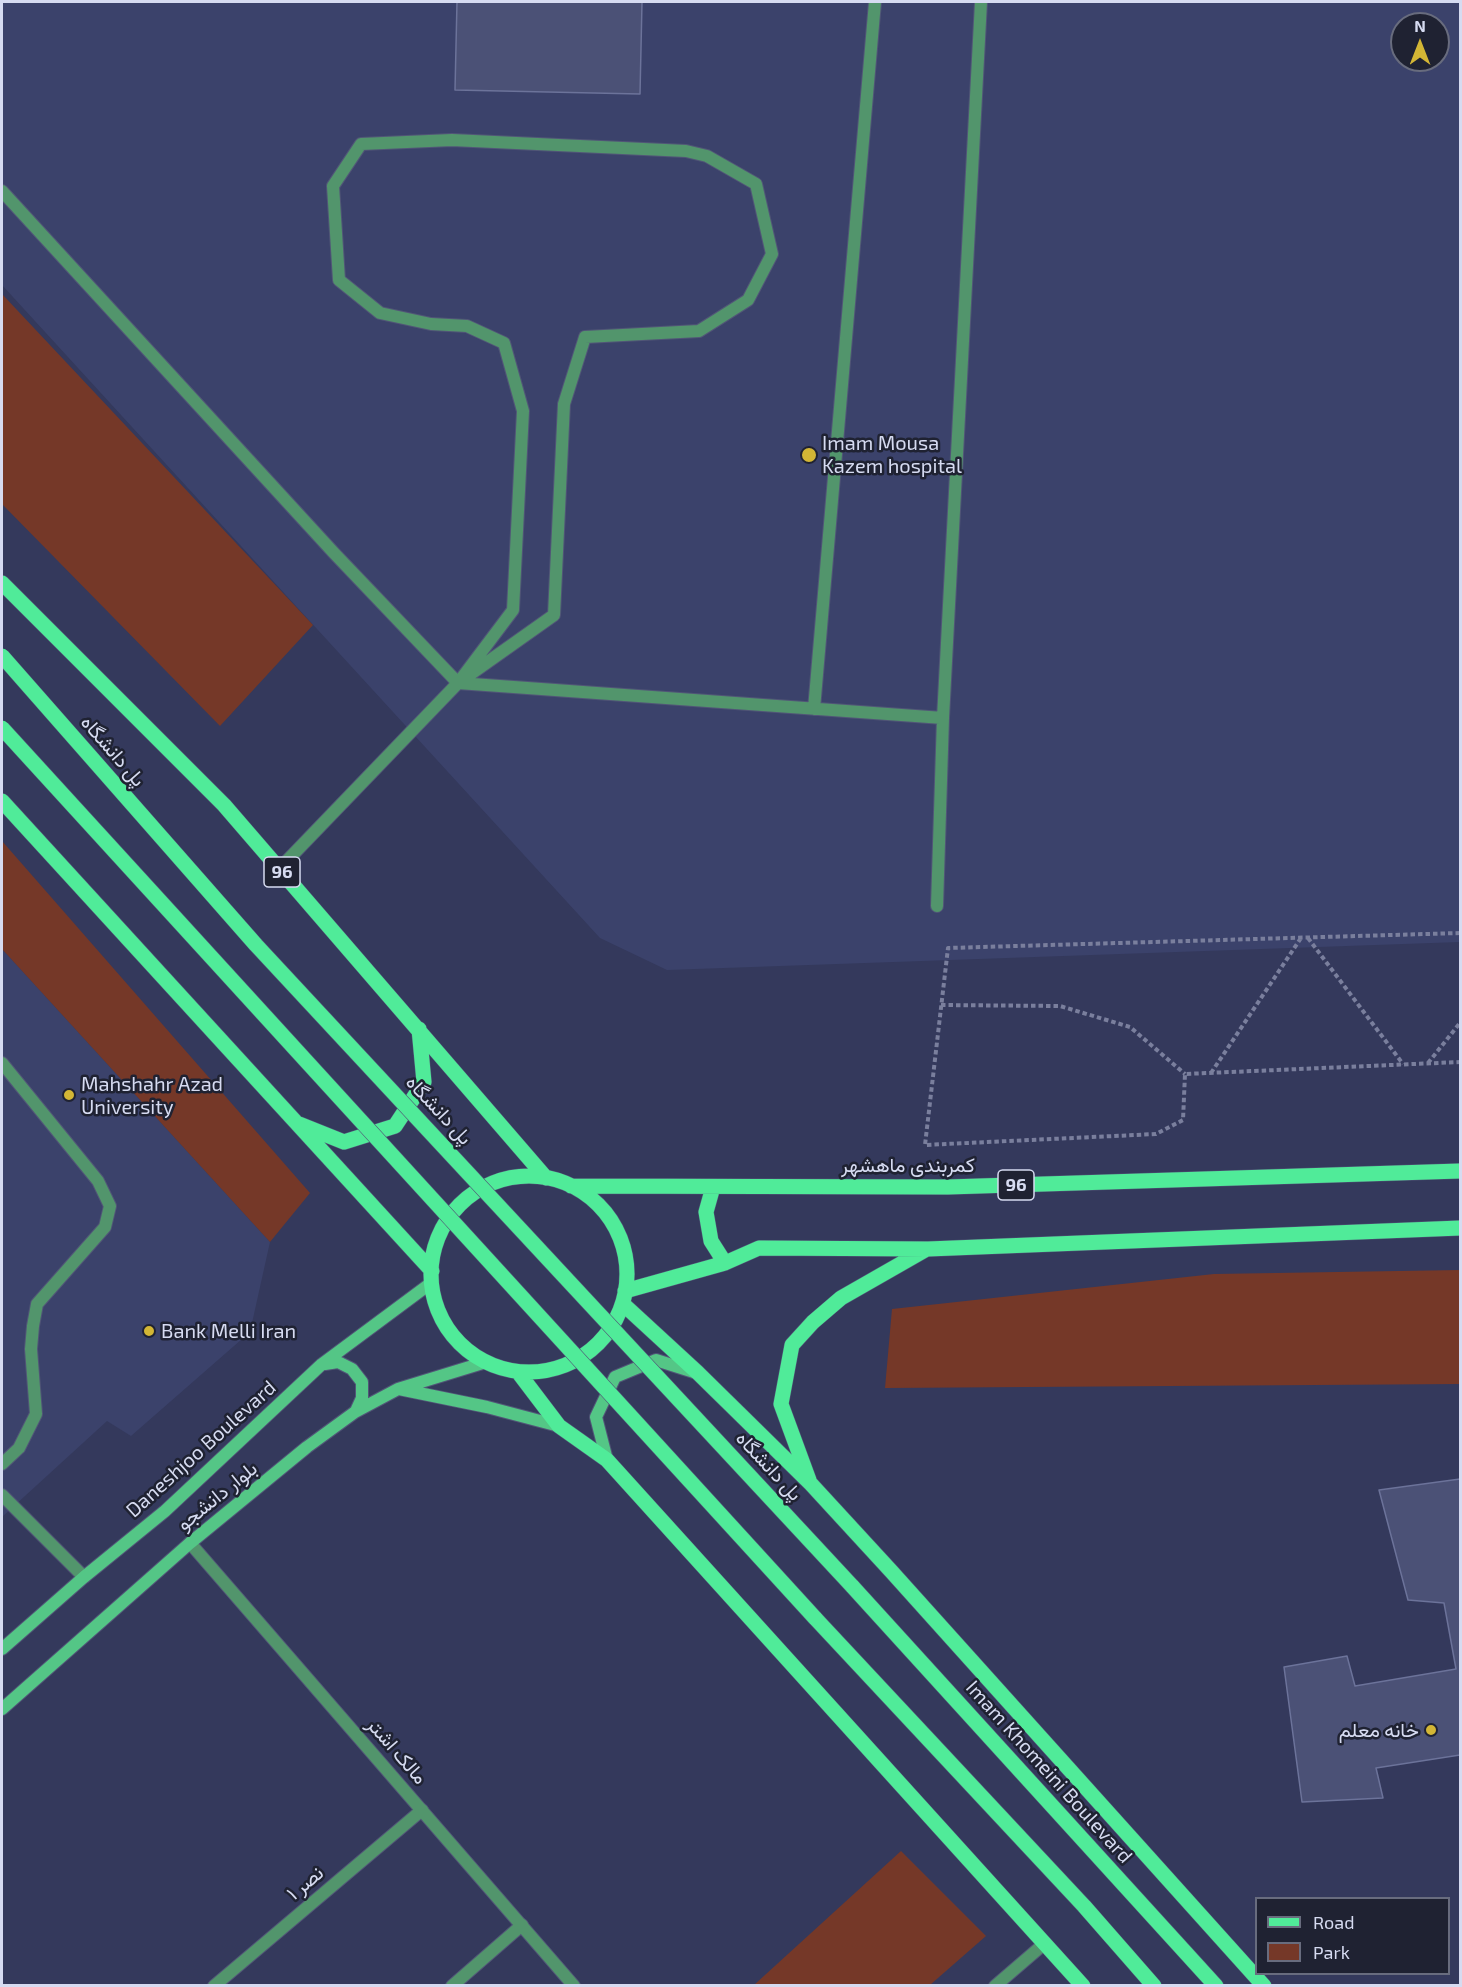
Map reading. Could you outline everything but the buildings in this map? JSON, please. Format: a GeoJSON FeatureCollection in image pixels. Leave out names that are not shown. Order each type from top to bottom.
{"type":"FeatureCollection","features":[{"type":"Feature","properties":{"kind":"main road","name":"96"},"geometry":{"type":"LineString","coordinates":[[2,583],[224,806],[546,1178]]}},
{"type":"Feature","properties":{"kind":"main road","name":"پل دانشگاه"},"geometry":{"type":"LineString","coordinates":[[2,656],[256,945],[852,1586]]}},
{"type":"Feature","properties":{"kind":"main road"},"geometry":{"type":"LineString","coordinates":[[2,728],[814,1618],[1084,1906],[1154,1986]]}},
{"type":"Feature","properties":{"kind":"main road","name":"96"},"geometry":{"type":"LineString","coordinates":[[2,801],[294,1122],[431,1277]]}},
{"type":"Feature","properties":{"kind":"main road"},"geometry":{"type":"LineString","coordinates":[[294,1122],[344,1142],[395,1126],[424,1082],[418,1029]]}},
{"type":"Feature","properties":{"kind":"main road","name":"کمربندی ماهشهر"},"geometry":{"type":"LineString","coordinates":[[571,1186],[948,1187],[1461,1171]]}},
{"type":"Feature","properties":{"kind":"main road","name":"96"},"geometry":{"type":"LineString","coordinates":[[521,1177],[546,1178],[571,1186],[595,1201],[613,1223],[624,1249],[628,1276],[624,1298],[614,1324],[600,1342],[583,1357],[562,1367],[540,1372],[518,1372],[492,1365],[469,1352],[450,1332],[437,1309],[431,1277],[432,1258],[440,1233],[454,1211],[473,1194],[496,1182],[521,1177]]}},
{"type":"Feature","properties":{"kind":"main road"},"geometry":{"type":"LineString","coordinates":[[713,1187],[706,1212],[711,1241],[725,1263]]}},
{"type":"Feature","properties":{"kind":"main road"},"geometry":{"type":"LineString","coordinates":[[1264,1986],[811,1484],[624,1298],[725,1263],[759,1248],[928,1249],[1461,1228]]}},
{"type":"Feature","properties":{"kind":"main road"},"geometry":{"type":"LineString","coordinates":[[811,1484],[781,1404],[792,1345],[813,1322],[841,1298],[928,1249]]}},
{"type":"Feature","properties":{"kind":"main road","name":"Daneshjoo Boulevard"},"geometry":{"type":"LineString","coordinates":[[2,1649],[84,1577],[165,1512],[322,1364],[431,1277]]}},
{"type":"Feature","properties":{"kind":"main road"},"geometry":{"type":"LineString","coordinates":[[607,1460],[596,1417],[615,1377],[656,1360],[698,1373]]}},
{"type":"Feature","properties":{"kind":"main road"},"geometry":{"type":"LineString","coordinates":[[322,1364],[338,1362],[352,1369],[362,1382],[363,1398],[355,1412]]}},
{"type":"Feature","properties":{"kind":"main road","name":"بلوار دانشجو"},"geometry":{"type":"LineString","coordinates":[[2,1709],[190,1543],[308,1447],[355,1412],[398,1389],[486,1362]]}},
{"type":"Feature","properties":{"kind":"main road"},"geometry":{"type":"LineString","coordinates":[[518,1372],[559,1426],[607,1460],[1083,1986]]}},
{"type":"Feature","properties":{"kind":"main road"},"geometry":{"type":"LineString","coordinates":[[398,1389],[487,1407],[559,1426]]}},
{"type":"Feature","properties":{"kind":"main road","name":"Imam Khomeini Boulevard"},"geometry":{"type":"LineString","coordinates":[[852,1586],[1215,1986]]}},
{"type":"Feature","properties":{"kind":"street"},"geometry":{"type":"LineString","coordinates":[[814,710],[875,2]]}},
{"type":"Feature","properties":{"kind":"street"},"geometry":{"type":"LineString","coordinates":[[937,906],[942,718],[981,2]]}},
{"type":"Feature","properties":{"kind":"street"},"geometry":{"type":"LineString","coordinates":[[279,869],[458,683],[513,610],[523,411],[504,343],[467,326],[431,324],[380,313],[339,280],[333,186],[361,144],[452,140],[686,151],[707,156],[756,184],[772,254],[748,300],[699,331],[585,337],[564,404],[554,615],[458,683]]}},
{"type":"Feature","properties":{"kind":"street"},"geometry":{"type":"LineString","coordinates":[[2,191],[334,553],[458,683],[942,718]]}},
{"type":"Feature","properties":{"kind":"street"},"geometry":{"type":"LineString","coordinates":[[2,1464],[19,1448],[36,1414],[31,1348],[38,1304],[105,1227],[110,1206],[98,1181],[3,1069]]}},
{"type":"Feature","properties":{"kind":"street"},"geometry":{"type":"LineString","coordinates":[[2,1495],[84,1577]]}},
{"type":"Feature","properties":{"kind":"street","name":"مالک اشتر"},"geometry":{"type":"LineString","coordinates":[[190,1543],[574,1986]]}},
{"type":"Feature","properties":{"kind":"street","name":"نصر ۱"},"geometry":{"type":"LineString","coordinates":[[214,1986],[422,1810]]}},
{"type":"Feature","properties":{"kind":"street"},"geometry":{"type":"LineString","coordinates":[[452,1986],[522,1925]]}},
{"type":"Feature","properties":{"kind":"street"},"geometry":{"type":"LineString","coordinates":[[995,1986],[1045,1944]]}},
{"type":"Feature","properties":{"kind":"path"},"geometry":{"type":"LineString","coordinates":[[1185,1074],[1183,1120],[1156,1134],[925,1145],[948,948],[1461,933]]}},
{"type":"Feature","properties":{"kind":"path"},"geometry":{"type":"LineString","coordinates":[[1210,1073],[1302,937]]}},
{"type":"Feature","properties":{"kind":"path"},"geometry":{"type":"LineString","coordinates":[[1308,937],[1403,1064]]}},
{"type":"Feature","properties":{"kind":"path"},"geometry":{"type":"LineString","coordinates":[[941,1005],[1060,1006],[1130,1027],[1185,1074],[1461,1062]]}},
{"type":"Feature","properties":{"kind":"path"},"geometry":{"type":"LineString","coordinates":[[1428,1063],[1461,1023]]}},
{"type":"Feature","properties":{"kind":"shaded area","name":"Imam Mousa Kazem hospital"},"geometry":{"type":"Polygon","coordinates":[[[2,2],[1460,2],[1460,942],[667,970],[600,938],[2,285],[2,2]]]}},
{"type":"Feature","properties":{"kind":"shaded area","name":"Mahshahr Azad University"},"geometry":{"type":"Polygon","coordinates":[[[2,949],[270,1242],[250,1332],[131,1436],[107,1421],[2,1517],[2,949]]]}},
{"type":"Feature","properties":{"kind":"green space"},"geometry":{"type":"Polygon","coordinates":[[[2,294],[313,625],[220,726],[2,504],[2,294]]]}},
{"type":"Feature","properties":{"kind":"green space"},"geometry":{"type":"Polygon","coordinates":[[[2,841],[310,1193],[270,1242],[2,949],[2,841]]]}},
{"type":"Feature","properties":{"kind":"green space"},"geometry":{"type":"Polygon","coordinates":[[[1460,1270],[1460,1384],[885,1388],[892,1309],[1214,1274],[1460,1270]]]}},
{"type":"Feature","properties":{"kind":"green space"},"geometry":{"type":"Polygon","coordinates":[[[901,1851],[986,1936],[930,1985],[754,1985],[901,1851]]]}},
{"type":"Feature","properties":{"kind":"place","name":"Imam Mousa Kazem hospital"},"geometry":{"type":"Point","coordinates":[809,455]}},
{"type":"Feature","properties":{"kind":"place","name":"Mahshahr Azad University"},"geometry":{"type":"Point","coordinates":[69,1095]}},
{"type":"Feature","properties":{"kind":"place","name":"Bank Melli Iran"},"geometry":{"type":"Point","coordinates":[149,1331]}},
{"type":"Feature","properties":{"kind":"place","name":"خانه معلم"},"geometry":{"type":"Point","coordinates":[1431,1730]}}]}
